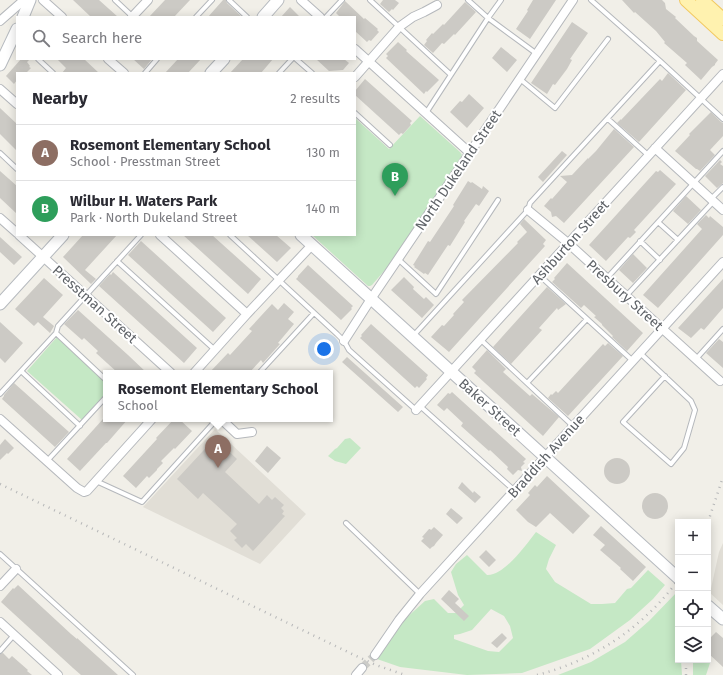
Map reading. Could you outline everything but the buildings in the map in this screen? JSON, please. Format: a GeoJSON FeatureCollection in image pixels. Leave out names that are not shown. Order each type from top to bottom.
{"type":"FeatureCollection","features":[{"type":"Feature","properties":{"kind":"main road"},"geometry":{"type":"LineString","coordinates":[[686,0],[723,34]]}},
{"type":"Feature","properties":{"kind":"main road"},"geometry":{"type":"LineString","coordinates":[[702,0],[723,19]]}},
{"type":"Feature","properties":{"kind":"street"},"geometry":{"type":"LineString","coordinates":[[0,21],[24,0]]}},
{"type":"Feature","properties":{"kind":"street"},"geometry":{"type":"LineString","coordinates":[[23,16],[30,0]]}},
{"type":"Feature","properties":{"kind":"street"},"geometry":{"type":"LineString","coordinates":[[43,0],[61,16]]}},
{"type":"Feature","properties":{"kind":"street"},"geometry":{"type":"LineString","coordinates":[[134,16],[148,0]]}},
{"type":"Feature","properties":{"kind":"street"},"geometry":{"type":"LineString","coordinates":[[264,16],[278,0]]}},
{"type":"Feature","properties":{"kind":"street"},"geometry":{"type":"LineString","coordinates":[[301,0],[319,16]]}},
{"type":"Feature","properties":{"kind":"street","name":"North Dukeland Street"},"geometry":{"type":"LineString","coordinates":[[344,341],[573,0]]}},
{"type":"Feature","properties":{"kind":"street"},"geometry":{"type":"LineString","coordinates":[[356,76],[399,27],[413,17],[436,5]]}},
{"type":"Feature","properties":{"kind":"street"},"geometry":{"type":"LineString","coordinates":[[0,65],[16,36]]}},
{"type":"Feature","properties":{"kind":"street"},"geometry":{"type":"LineString","coordinates":[[356,50],[470,153]]}},
{"type":"Feature","properties":{"kind":"street"},"geometry":{"type":"LineString","coordinates":[[109,60],[123,72]]}},
{"type":"Feature","properties":{"kind":"street"},"geometry":{"type":"LineString","coordinates":[[212,72],[223,60]]}},
{"type":"Feature","properties":{"kind":"street","name":"Ashburton Street"},"geometry":{"type":"LineString","coordinates":[[418,408],[723,74]]}},
{"type":"Feature","properties":{"kind":"street"},"geometry":{"type":"LineString","coordinates":[[0,89],[16,103]]}},
{"type":"Feature","properties":{"kind":"street"},"geometry":{"type":"LineString","coordinates":[[655,148],[723,210]]}},
{"type":"Feature","properties":{"kind":"street","name":"Presbury Street"},"geometry":{"type":"LineString","coordinates":[[528,210],[568,243],[720,381]]}},
{"type":"Feature","properties":{"kind":"street","name":"Presstman Street"},"geometry":{"type":"LineString","coordinates":[[0,218],[16,232]]}},
{"type":"Feature","properties":{"kind":"street","name":"Presstman Street"},"geometry":{"type":"LineString","coordinates":[[20,236],[167,370]]}},
{"type":"Feature","properties":{"kind":"street"},"geometry":{"type":"LineString","coordinates":[[0,304],[62,236]]}},
{"type":"Feature","properties":{"kind":"street"},"geometry":{"type":"LineString","coordinates":[[161,236],[247,314]]}},
{"type":"Feature","properties":{"kind":"street","name":"Baker Street"},"geometry":{"type":"LineString","coordinates":[[302,236],[675,575]]}},
{"type":"Feature","properties":{"kind":"street"},"geometry":{"type":"LineString","coordinates":[[197,370],[312,245]]}},
{"type":"Feature","properties":{"kind":"street","name":"Braddish Avenue"},"geometry":{"type":"LineString","coordinates":[[375,655],[399,620],[420,594],[546,458],[723,262]]}},
{"type":"Feature","properties":{"kind":"street"},"geometry":{"type":"LineString","coordinates":[[0,419],[84,492],[87,491],[149,422]]}},
{"type":"Feature","properties":{"kind":"street"},"geometry":{"type":"LineString","coordinates":[[224,422],[237,434],[252,432]]}},
{"type":"Feature","properties":{"kind":"street"},"geometry":{"type":"LineString","coordinates":[[0,586],[16,569]]}},
{"type":"Feature","properties":{"kind":"street"},"geometry":{"type":"LineString","coordinates":[[711,609],[723,620]]}},
{"type":"Feature","properties":{"kind":"street"},"geometry":{"type":"LineString","coordinates":[[0,622],[58,675]]}},
{"type":"Feature","properties":{"kind":"street"},"geometry":{"type":"LineString","coordinates":[[356,675],[362,668]]}},
{"type":"Feature","properties":{"kind":"lane"},"geometry":{"type":"LineString","coordinates":[[115,0],[132,16]]}},
{"type":"Feature","properties":{"kind":"lane"},"geometry":{"type":"LineString","coordinates":[[197,16],[212,0]]}},
{"type":"Feature","properties":{"kind":"lane"},"geometry":{"type":"LineString","coordinates":[[228,0],[246,16]]}},
{"type":"Feature","properties":{"kind":"lane"},"geometry":{"type":"LineString","coordinates":[[327,16],[342,0]]}},
{"type":"Feature","properties":{"kind":"lane"},"geometry":{"type":"LineString","coordinates":[[370,0],[450,74]]}},
{"type":"Feature","properties":{"kind":"lane"},"geometry":{"type":"LineString","coordinates":[[468,0],[488,18],[537,54]]}},
{"type":"Feature","properties":{"kind":"lane"},"geometry":{"type":"LineString","coordinates":[[426,113],[450,74],[501,0]]}},
{"type":"Feature","properties":{"kind":"lane"},"geometry":{"type":"LineString","coordinates":[[591,0],[723,119]]}},
{"type":"Feature","properties":{"kind":"lane"},"geometry":{"type":"LineString","coordinates":[[520,79],[555,108],[608,40]]}},
{"type":"Feature","properties":{"kind":"lane"},"geometry":{"type":"LineString","coordinates":[[39,60],[52,72]]}},
{"type":"Feature","properties":{"kind":"lane"},"geometry":{"type":"LineString","coordinates":[[146,72],[157,60]]}},
{"type":"Feature","properties":{"kind":"lane"},"geometry":{"type":"LineString","coordinates":[[280,72],[291,60]]}},
{"type":"Feature","properties":{"kind":"lane"},"geometry":{"type":"LineString","coordinates":[[297,60],[311,72]]}},
{"type":"Feature","properties":{"kind":"lane"},"geometry":{"type":"LineString","coordinates":[[412,336],[528,210],[530,203],[660,61]]}},
{"type":"Feature","properties":{"kind":"lane"},"geometry":{"type":"LineString","coordinates":[[356,114],[390,145]]}},
{"type":"Feature","properties":{"kind":"lane"},"geometry":{"type":"LineString","coordinates":[[608,119],[648,155]]}},
{"type":"Feature","properties":{"kind":"lane"},"geometry":{"type":"LineString","coordinates":[[607,278],[723,151]]}},
{"type":"Feature","properties":{"kind":"lane"},"geometry":{"type":"LineString","coordinates":[[0,153],[16,168]]}},
{"type":"Feature","properties":{"kind":"lane"},"geometry":{"type":"LineString","coordinates":[[626,296],[678,240],[723,187]]}},
{"type":"Feature","properties":{"kind":"lane"},"geometry":{"type":"LineString","coordinates":[[398,259],[436,294],[498,200]]}},
{"type":"Feature","properties":{"kind":"lane"},"geometry":{"type":"LineString","coordinates":[[658,222],[678,240]]}},
{"type":"Feature","properties":{"kind":"lane"},"geometry":{"type":"LineString","coordinates":[[0,394],[56,333],[58,326],[140,236]]}},
{"type":"Feature","properties":{"kind":"lane"},"geometry":{"type":"LineString","coordinates":[[231,236],[344,341],[349,350],[515,491]]}},
{"type":"Feature","properties":{"kind":"lane"},"geometry":{"type":"LineString","coordinates":[[640,242],[660,260]]}},
{"type":"Feature","properties":{"kind":"lane"},"geometry":{"type":"LineString","coordinates":[[117,261],[215,350]]}},
{"type":"Feature","properties":{"kind":"lane"},"geometry":{"type":"LineString","coordinates":[[539,276],[633,362]]}},
{"type":"Feature","properties":{"kind":"lane"},"geometry":{"type":"LineString","coordinates":[[262,370],[314,313]]}},
{"type":"Feature","properties":{"kind":"lane"},"geometry":{"type":"LineString","coordinates":[[527,383],[587,319]]}},
{"type":"Feature","properties":{"kind":"lane"},"geometry":{"type":"LineString","coordinates":[[696,359],[723,329]]}},
{"type":"Feature","properties":{"kind":"lane"},"geometry":{"type":"LineString","coordinates":[[56,333],[103,377]]}},
{"type":"Feature","properties":{"kind":"lane"},"geometry":{"type":"LineString","coordinates":[[480,340],[574,426]]}},
{"type":"Feature","properties":{"kind":"lane"},"geometry":{"type":"LineString","coordinates":[[640,354],[665,376],[691,401],[695,410],[684,448],[671,464],[623,422],[665,376]]}},
{"type":"Feature","properties":{"kind":"lane"},"geometry":{"type":"LineString","coordinates":[[21,371],[80,426]]}},
{"type":"Feature","properties":{"kind":"lane"},"geometry":{"type":"LineString","coordinates":[[47,461],[103,400]]}},
{"type":"Feature","properties":{"kind":"lane"},"geometry":{"type":"LineString","coordinates":[[96,481],[142,502],[214,422]]}},
{"type":"Feature","properties":{"kind":"lane"},"geometry":{"type":"LineString","coordinates":[[346,524],[420,594]]}},
{"type":"Feature","properties":{"kind":"lane"},"geometry":{"type":"LineString","coordinates":[[0,554],[133,675]]}},
{"type":"Feature","properties":{"kind":"lane"},"geometry":{"type":"LineString","coordinates":[[0,651],[14,635]]}},
{"type":"Feature","properties":{"kind":"shaded area"},"geometry":{"type":"Polygon","coordinates":[[[215,429],[306,514],[260,564],[143,507],[215,429]]]}},
{"type":"Feature","properties":{"kind":"shaded area"},"geometry":{"type":"Polygon","coordinates":[[[723,543],[723,605],[711,594],[719,552],[723,543]]]}},
{"type":"Feature","properties":{"kind":"green space"},"geometry":{"type":"Polygon","coordinates":[[[420,116],[462,155],[391,263],[372,285],[368,286],[313,236],[356,236],[356,119],[389,149],[420,116]]]}},
{"type":"Feature","properties":{"kind":"green space"},"geometry":{"type":"Polygon","coordinates":[[[57,337],[103,379],[103,396],[82,420],[27,371],[57,337]]]}},
{"type":"Feature","properties":{"kind":"green space"},"geometry":{"type":"Polygon","coordinates":[[[350,438],[361,448],[346,464],[335,461],[328,456],[345,439],[350,438]]]}},
{"type":"Feature","properties":{"kind":"green space"},"geometry":{"type":"Polygon","coordinates":[[[536,532],[556,545],[546,569],[555,582],[591,604],[615,603],[627,589],[631,588],[648,570],[665,585],[653,599],[630,620],[590,649],[522,673],[467,675],[400,667],[377,659],[404,620],[425,601],[434,599],[448,613],[456,613],[464,605],[458,595],[451,572],[456,564],[467,555],[487,575],[494,574],[500,571],[521,552],[536,532]],[[491,609],[472,630],[454,635],[454,639],[488,651],[499,652],[513,638],[510,626],[504,616],[491,609]]]}},
{"type":"Feature","properties":{"kind":"green space"},"geometry":{"type":"Polygon","coordinates":[[[675,594],[675,663],[681,663],[682,675],[558,675],[591,662],[625,642],[649,621],[675,594]]]}},
{"type":"Feature","properties":{"kind":"green space"},"geometry":{"type":"Polygon","coordinates":[[[693,663],[710,663],[706,675],[693,675],[693,663]]]}},
{"type":"Feature","properties":{"kind":"tunnel"},"geometry":{"type":"LineString","coordinates":[[362,668],[375,655]]}},
{"type":"Feature","properties":{"kind":"railway"},"geometry":{"type":"LineString","coordinates":[[709,519],[723,477]]}},
{"type":"Feature","properties":{"kind":"railway"},"geometry":{"type":"LineString","coordinates":[[0,484],[352,654],[376,665],[405,675]]}},
{"type":"Feature","properties":{"kind":"railway"},"geometry":{"type":"LineString","coordinates":[[537,675],[578,661],[616,640],[650,613],[675,584]]}},
{"type":"Feature","properties":{"kind":"railway"},"geometry":{"type":"LineString","coordinates":[[686,663],[686,675]]}},
{"type":"Feature","properties":{"kind":"place","name":"Wilbur H. Waters Park"},"geometry":{"type":"Point","coordinates":[395,196]}},
{"type":"Feature","properties":{"kind":"place","name":"Rosemont Elementary School"},"geometry":{"type":"Point","coordinates":[218,468]}}]}
